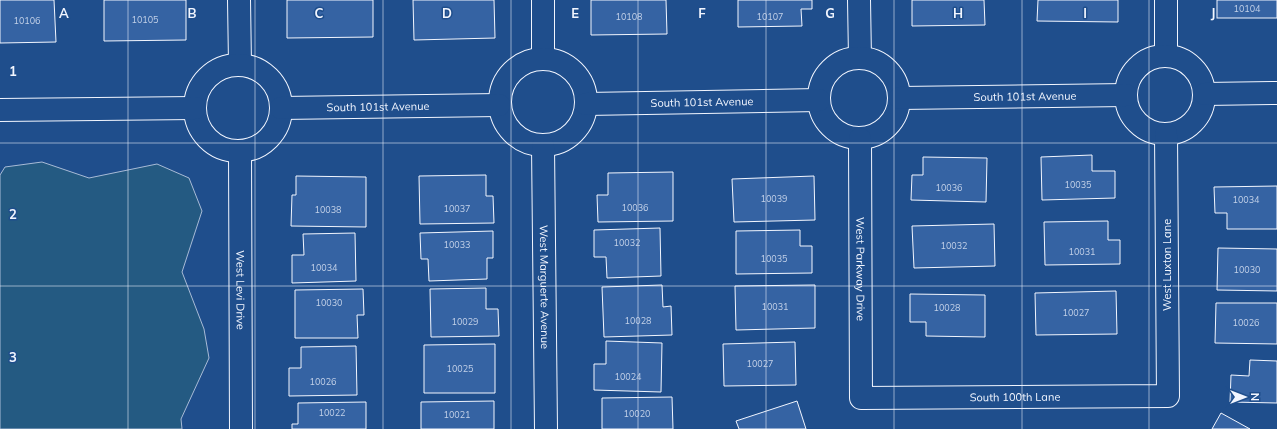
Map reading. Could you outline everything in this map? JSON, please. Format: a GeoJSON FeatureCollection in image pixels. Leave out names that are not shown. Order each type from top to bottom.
{"type":"FeatureCollection","features":[{"type":"Feature","properties":{"kind":"street"},"geometry":{"type":"LineString","coordinates":[[240,0],[240,64]]}},
{"type":"Feature","properties":{"kind":"street"},"geometry":{"type":"LineString","coordinates":[[543,0],[543,59]]}},
{"type":"Feature","properties":{"kind":"street"},"geometry":{"type":"LineString","coordinates":[[859,0],[860,58]]}},
{"type":"Feature","properties":{"kind":"street"},"geometry":{"type":"LineString","coordinates":[[1166,0],[1166,55]]}},
{"type":"Feature","properties":{"kind":"street"},"geometry":{"type":"LineString","coordinates":[[1166,55],[1181,59],[1193,67],[1203,84],[1205,94],[1203,106],[1198,117],[1190,126],[1179,132],[1166,134],[1154,132],[1143,127],[1134,119],[1128,107],[1126,95],[1127,85],[1131,75],[1138,66],[1151,58],[1166,55]]}},
{"type":"Feature","properties":{"kind":"street"},"geometry":{"type":"LineString","coordinates":[[860,58],[872,60],[883,65],[897,84],[900,98],[894,120],[885,130],[874,136],[860,139],[848,137],[836,132],[826,122],[820,110],[819,100],[821,84],[828,73],[837,64],[848,59],[860,58]]}},
{"type":"Feature","properties":{"kind":"street"},"geometry":{"type":"LineString","coordinates":[[543,59],[551,59],[560,62],[576,75],[582,84],[586,104],[580,125],[573,133],[564,140],[543,146],[522,140],[513,134],[506,126],[501,116],[499,105],[504,82],[510,73],[519,66],[530,61],[543,59]]}},
{"type":"Feature","properties":{"kind":"street"},"geometry":{"type":"LineString","coordinates":[[240,64],[258,69],[266,74],[277,89],[281,108],[279,121],[273,132],[264,142],[253,148],[240,151],[226,149],[214,144],[204,134],[197,122],[195,108],[197,94],[204,82],[213,72],[226,66],[240,64]]}},
{"type":"Feature","properties":{"kind":"street"},"geometry":{"type":"LineString","coordinates":[[1205,94],[1277,93]]}},
{"type":"Feature","properties":{"kind":"street","name":"South 101st Avenue"},"geometry":{"type":"LineString","coordinates":[[900,98],[1126,95]]}},
{"type":"Feature","properties":{"kind":"street","name":"South 101st Avenue"},"geometry":{"type":"LineString","coordinates":[[586,104],[819,100]]}},
{"type":"Feature","properties":{"kind":"street","name":"South 101st Avenue"},"geometry":{"type":"LineString","coordinates":[[281,108],[499,105]]}},
{"type":"Feature","properties":{"kind":"street"},"geometry":{"type":"LineString","coordinates":[[0,110],[195,108]]}},
{"type":"Feature","properties":{"kind":"street","name":"West Luxton Lane"},"geometry":{"type":"LineString","coordinates":[[1166,134],[1168,396]]}},
{"type":"Feature","properties":{"kind":"street","name":"West Parkway Drive"},"geometry":{"type":"LineString","coordinates":[[860,139],[861,398]]}},
{"type":"Feature","properties":{"kind":"street","name":"West Marguerte Avenue"},"geometry":{"type":"LineString","coordinates":[[543,146],[546,429]]}},
{"type":"Feature","properties":{"kind":"street","name":"West Levi Drive"},"geometry":{"type":"LineString","coordinates":[[240,151],[241,429]]}},
{"type":"Feature","properties":{"kind":"street","name":"South 100th Lane"},"geometry":{"type":"LineString","coordinates":[[861,398],[1168,396]]}},
{"type":"Feature","properties":{"kind":"shaded area"},"geometry":{"type":"Polygon","coordinates":[[[42,162],[89,178],[157,164],[189,178],[202,211],[182,272],[204,329],[209,358],[181,419],[182,429],[0,429],[0,175],[5,167],[42,162]]]}},
{"type":"Feature","properties":{"kind":"building"},"geometry":{"type":"Polygon","coordinates":[[[0,0],[54,0],[56,42],[0,43],[0,0]]]}},
{"type":"Feature","properties":{"kind":"building"},"geometry":{"type":"Polygon","coordinates":[[[104,0],[186,0],[186,40],[104,41],[104,0]]]}},
{"type":"Feature","properties":{"kind":"building"},"geometry":{"type":"Polygon","coordinates":[[[287,0],[373,0],[373,37],[287,38],[287,0]]]}},
{"type":"Feature","properties":{"kind":"building"},"geometry":{"type":"Polygon","coordinates":[[[413,0],[494,0],[495,38],[414,40],[413,0]]]}},
{"type":"Feature","properties":{"kind":"building"},"geometry":{"type":"Polygon","coordinates":[[[591,0],[666,0],[667,34],[591,35],[591,0]]]}},
{"type":"Feature","properties":{"kind":"building"},"geometry":{"type":"Polygon","coordinates":[[[738,0],[812,0],[812,9],[801,9],[802,26],[738,27],[738,0]]]}},
{"type":"Feature","properties":{"kind":"building"},"geometry":{"type":"Polygon","coordinates":[[[912,0],[984,0],[985,25],[912,26],[912,0]]]}},
{"type":"Feature","properties":{"kind":"building"},"geometry":{"type":"Polygon","coordinates":[[[1038,0],[1118,0],[1118,22],[1037,21],[1038,0]]]}},
{"type":"Feature","properties":{"kind":"building"},"geometry":{"type":"Polygon","coordinates":[[[1217,0],[1277,0],[1277,18],[1217,18],[1217,0]]]}},
{"type":"Feature","properties":{"kind":"building"},"geometry":{"type":"Polygon","coordinates":[[[1092,155],[1092,171],[1115,171],[1115,198],[1042,200],[1041,157],[1092,155]]]}},
{"type":"Feature","properties":{"kind":"building"},"geometry":{"type":"Polygon","coordinates":[[[923,157],[987,158],[986,202],[911,200],[912,175],[923,175],[923,157]]]}},
{"type":"Feature","properties":{"kind":"building"},"geometry":{"type":"Polygon","coordinates":[[[673,172],[673,221],[598,222],[597,195],[608,195],[608,173],[673,172]]]}},
{"type":"Feature","properties":{"kind":"building"},"geometry":{"type":"Polygon","coordinates":[[[486,175],[486,196],[493,196],[494,223],[420,224],[419,176],[486,175]]]}},
{"type":"Feature","properties":{"kind":"building"},"geometry":{"type":"Polygon","coordinates":[[[296,176],[366,177],[366,227],[291,226],[292,195],[296,195],[296,176]]]}},
{"type":"Feature","properties":{"kind":"building"},"geometry":{"type":"Polygon","coordinates":[[[814,176],[815,220],[734,222],[732,179],[814,176]]]}},
{"type":"Feature","properties":{"kind":"building"},"geometry":{"type":"Polygon","coordinates":[[[1277,186],[1277,229],[1227,229],[1227,213],[1215,213],[1214,187],[1277,186]]]}},
{"type":"Feature","properties":{"kind":"building"},"geometry":{"type":"Polygon","coordinates":[[[1108,221],[1108,240],[1120,240],[1120,264],[1045,265],[1044,222],[1108,221]]]}},
{"type":"Feature","properties":{"kind":"building"},"geometry":{"type":"Polygon","coordinates":[[[994,224],[995,266],[914,268],[912,226],[994,224]]]}},
{"type":"Feature","properties":{"kind":"building"},"geometry":{"type":"Polygon","coordinates":[[[660,228],[661,276],[607,278],[606,257],[594,257],[594,230],[660,228]]]}},
{"type":"Feature","properties":{"kind":"building"},"geometry":{"type":"Polygon","coordinates":[[[800,230],[800,246],[812,246],[812,273],[736,274],[736,231],[800,230]]]}},
{"type":"Feature","properties":{"kind":"building"},"geometry":{"type":"Polygon","coordinates":[[[493,231],[493,258],[487,258],[487,279],[429,281],[428,259],[421,259],[420,233],[493,231]]]}},
{"type":"Feature","properties":{"kind":"building"},"geometry":{"type":"Polygon","coordinates":[[[355,233],[356,281],[292,283],[292,255],[304,255],[303,234],[355,233]]]}},
{"type":"Feature","properties":{"kind":"building"},"geometry":{"type":"Polygon","coordinates":[[[1218,248],[1277,249],[1277,291],[1217,290],[1218,248]]]}},
{"type":"Feature","properties":{"kind":"building"},"geometry":{"type":"Polygon","coordinates":[[[662,285],[663,307],[671,306],[672,335],[604,337],[602,287],[662,285]]]}},
{"type":"Feature","properties":{"kind":"building"},"geometry":{"type":"Polygon","coordinates":[[[815,285],[815,328],[736,330],[735,286],[815,285]]]}},
{"type":"Feature","properties":{"kind":"building"},"geometry":{"type":"Polygon","coordinates":[[[486,288],[486,309],[498,309],[499,336],[431,337],[430,289],[486,288]]]}},
{"type":"Feature","properties":{"kind":"building"},"geometry":{"type":"Polygon","coordinates":[[[363,289],[364,315],[357,315],[358,338],[295,338],[295,290],[363,289]]]}},
{"type":"Feature","properties":{"kind":"building"},"geometry":{"type":"Polygon","coordinates":[[[1116,291],[1117,334],[1036,335],[1035,293],[1116,291]]]}},
{"type":"Feature","properties":{"kind":"building"},"geometry":{"type":"Polygon","coordinates":[[[910,294],[985,295],[985,337],[926,336],[926,322],[910,322],[910,294]]]}},
{"type":"Feature","properties":{"kind":"building"},"geometry":{"type":"Polygon","coordinates":[[[1216,303],[1277,303],[1277,344],[1215,343],[1216,303]]]}},
{"type":"Feature","properties":{"kind":"building"},"geometry":{"type":"Polygon","coordinates":[[[606,341],[662,343],[661,392],[594,390],[594,364],[606,364],[606,341]]]}},
{"type":"Feature","properties":{"kind":"building"},"geometry":{"type":"Polygon","coordinates":[[[795,342],[796,385],[724,386],[723,344],[795,342]]]}},
{"type":"Feature","properties":{"kind":"building"},"geometry":{"type":"Polygon","coordinates":[[[495,344],[495,393],[424,393],[424,345],[495,344]]]}},
{"type":"Feature","properties":{"kind":"building"},"geometry":{"type":"Polygon","coordinates":[[[356,346],[357,395],[289,396],[289,368],[301,368],[301,347],[356,346]]]}},
{"type":"Feature","properties":{"kind":"building"},"geometry":{"type":"Polygon","coordinates":[[[1250,360],[1277,361],[1277,403],[1230,402],[1231,375],[1249,376],[1250,360]]]}},
{"type":"Feature","properties":{"kind":"building"},"geometry":{"type":"Polygon","coordinates":[[[672,397],[673,429],[602,429],[602,398],[672,397]]]}},
{"type":"Feature","properties":{"kind":"building"},"geometry":{"type":"Polygon","coordinates":[[[494,401],[494,429],[421,429],[421,402],[494,401]]]}},
{"type":"Feature","properties":{"kind":"building"},"geometry":{"type":"Polygon","coordinates":[[[797,401],[806,429],[739,429],[736,421],[797,401]]]}},
{"type":"Feature","properties":{"kind":"building"},"geometry":{"type":"Polygon","coordinates":[[[366,402],[366,429],[292,429],[292,424],[298,424],[298,403],[366,402]]]}},
{"type":"Feature","properties":{"kind":"building"},"geometry":{"type":"Polygon","coordinates":[[[1221,413],[1250,429],[1212,429],[1221,413]]]}}]}
